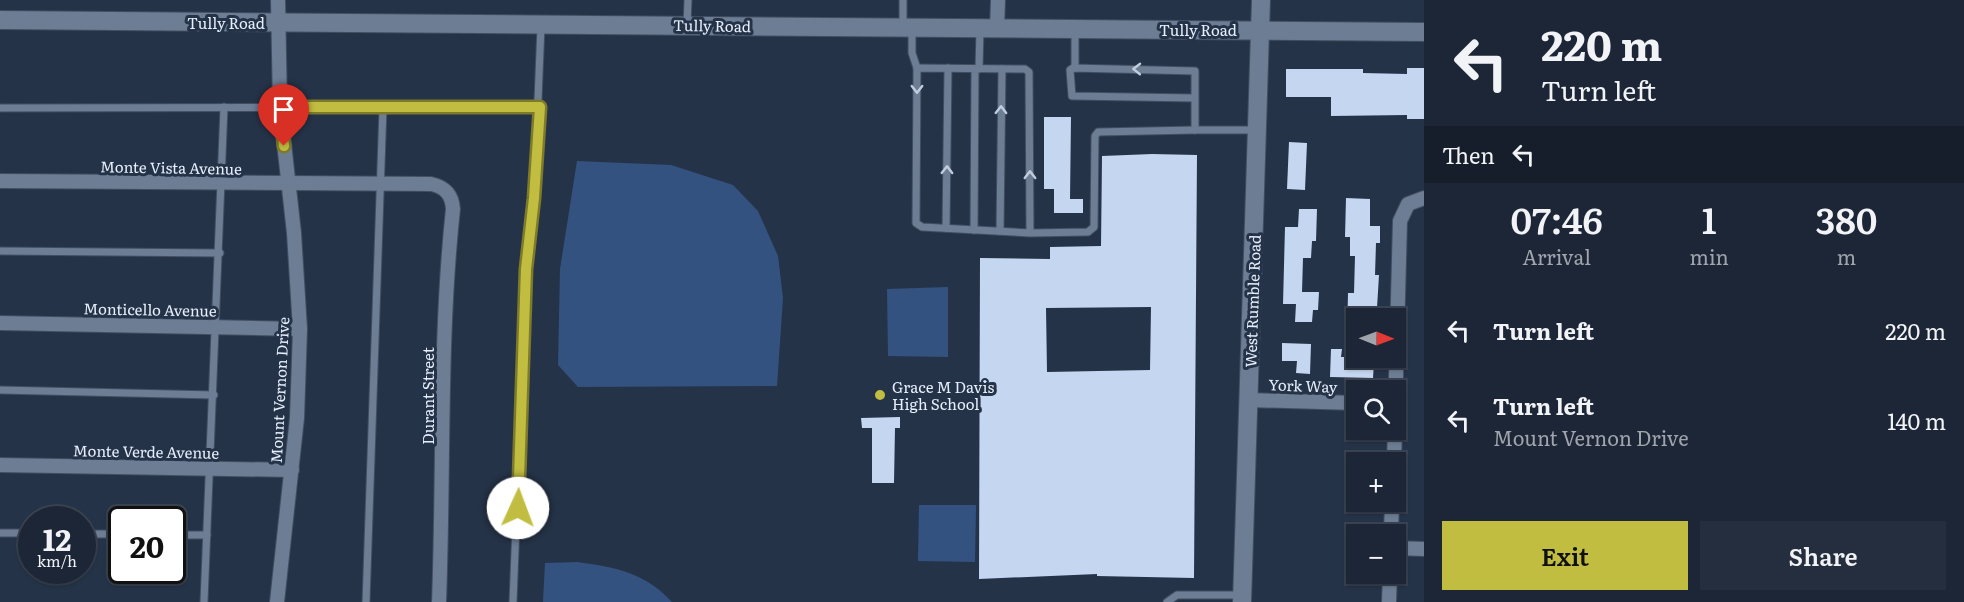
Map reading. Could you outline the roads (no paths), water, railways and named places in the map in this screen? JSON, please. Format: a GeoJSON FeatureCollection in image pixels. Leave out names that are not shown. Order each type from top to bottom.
{"type":"FeatureCollection","features":[{"type":"Feature","properties":{"kind":"main road","name":"West Rumble Road"},"geometry":{"type":"LineString","coordinates":[[1242,598],[1261,0]]}},
{"type":"Feature","properties":{"kind":"main road","name":"Tully Road"},"geometry":{"type":"LineString","coordinates":[[0,20],[1424,32]]}},
{"type":"Feature","properties":{"kind":"street","name":"Mount Vernon Drive"},"geometry":{"type":"LineString","coordinates":[[278,0],[280,107],[294,233],[300,328],[297,418],[278,602]]}},
{"type":"Feature","properties":{"kind":"street"},"geometry":{"type":"LineString","coordinates":[[988,29],[998,0]]}},
{"type":"Feature","properties":{"kind":"street","name":"Monte Vista Avenue"},"geometry":{"type":"LineString","coordinates":[[0,181],[431,184],[448,192]]}},
{"type":"Feature","properties":{"kind":"street","name":"Durant Street"},"geometry":{"type":"LineString","coordinates":[[439,602],[443,485],[444,320],[453,209],[448,192]]}},
{"type":"Feature","properties":{"kind":"street"},"geometry":{"type":"LineString","coordinates":[[1396,380],[1401,221],[1408,204],[1424,198]]}},
{"type":"Feature","properties":{"kind":"street","name":"Monticello Avenue"},"geometry":{"type":"LineString","coordinates":[[0,323],[300,328]]}},
{"type":"Feature","properties":{"kind":"street","name":"York Way"},"geometry":{"type":"LineString","coordinates":[[1249,400],[1346,403]]}},
{"type":"Feature","properties":{"kind":"street","name":"Monte Verde Avenue"},"geometry":{"type":"LineString","coordinates":[[0,465],[292,470]]}},
{"type":"Feature","properties":{"kind":"street"},"geometry":{"type":"LineString","coordinates":[[1406,548],[1424,549]]}},
{"type":"Feature","properties":{"kind":"street"},"geometry":{"type":"LineString","coordinates":[[1389,602],[1390,584]]}},
{"type":"Feature","properties":{"kind":"lane"},"geometry":{"type":"LineString","coordinates":[[687,25],[688,0]]}},
{"type":"Feature","properties":{"kind":"lane"},"geometry":{"type":"LineString","coordinates":[[903,0],[912,53],[917,68],[916,223],[922,227],[1030,233],[1092,231],[1095,136],[1098,132],[1258,130]]}},
{"type":"Feature","properties":{"kind":"lane"},"geometry":{"type":"LineString","coordinates":[[513,602],[526,269],[534,198],[540,107],[542,24]]}},
{"type":"Feature","properties":{"kind":"lane"},"geometry":{"type":"LineString","coordinates":[[974,230],[977,69],[988,29]]}},
{"type":"Feature","properties":{"kind":"lane"},"geometry":{"type":"LineString","coordinates":[[1075,29],[1075,68]]}},
{"type":"Feature","properties":{"kind":"lane"},"geometry":{"type":"LineString","coordinates":[[917,68],[1025,69],[1031,76],[1030,233]]}},
{"type":"Feature","properties":{"kind":"lane"},"geometry":{"type":"LineString","coordinates":[[946,228],[948,68]]}},
{"type":"Feature","properties":{"kind":"lane"},"geometry":{"type":"LineString","coordinates":[[1195,98],[1072,96],[1070,70],[1075,68],[1195,71],[1195,98],[1195,130]]}},
{"type":"Feature","properties":{"kind":"lane"},"geometry":{"type":"LineString","coordinates":[[1000,231],[1002,69]]}},
{"type":"Feature","properties":{"kind":"lane"},"geometry":{"type":"LineString","coordinates":[[204,602],[223,184],[224,107]]}},
{"type":"Feature","properties":{"kind":"lane"},"geometry":{"type":"LineString","coordinates":[[0,108],[540,107]]}},
{"type":"Feature","properties":{"kind":"lane"},"geometry":{"type":"LineString","coordinates":[[366,602],[383,108]]}},
{"type":"Feature","properties":{"kind":"lane"},"geometry":{"type":"LineString","coordinates":[[0,252],[220,254]]}},
{"type":"Feature","properties":{"kind":"lane"},"geometry":{"type":"LineString","coordinates":[[0,390],[214,395]]}},
{"type":"Feature","properties":{"kind":"lane"},"geometry":{"type":"LineString","coordinates":[[0,533],[18,533]]}},
{"type":"Feature","properties":{"kind":"lane"},"geometry":{"type":"LineString","coordinates":[[186,535],[207,535]]}},
{"type":"Feature","properties":{"kind":"lane"},"geometry":{"type":"LineString","coordinates":[[1167,602],[1177,595],[1242,598]]}},
{"type":"Feature","properties":{"kind":"place","name":"Grace M Davis High School"},"geometry":{"type":"Point","coordinates":[880,395]}}]}
